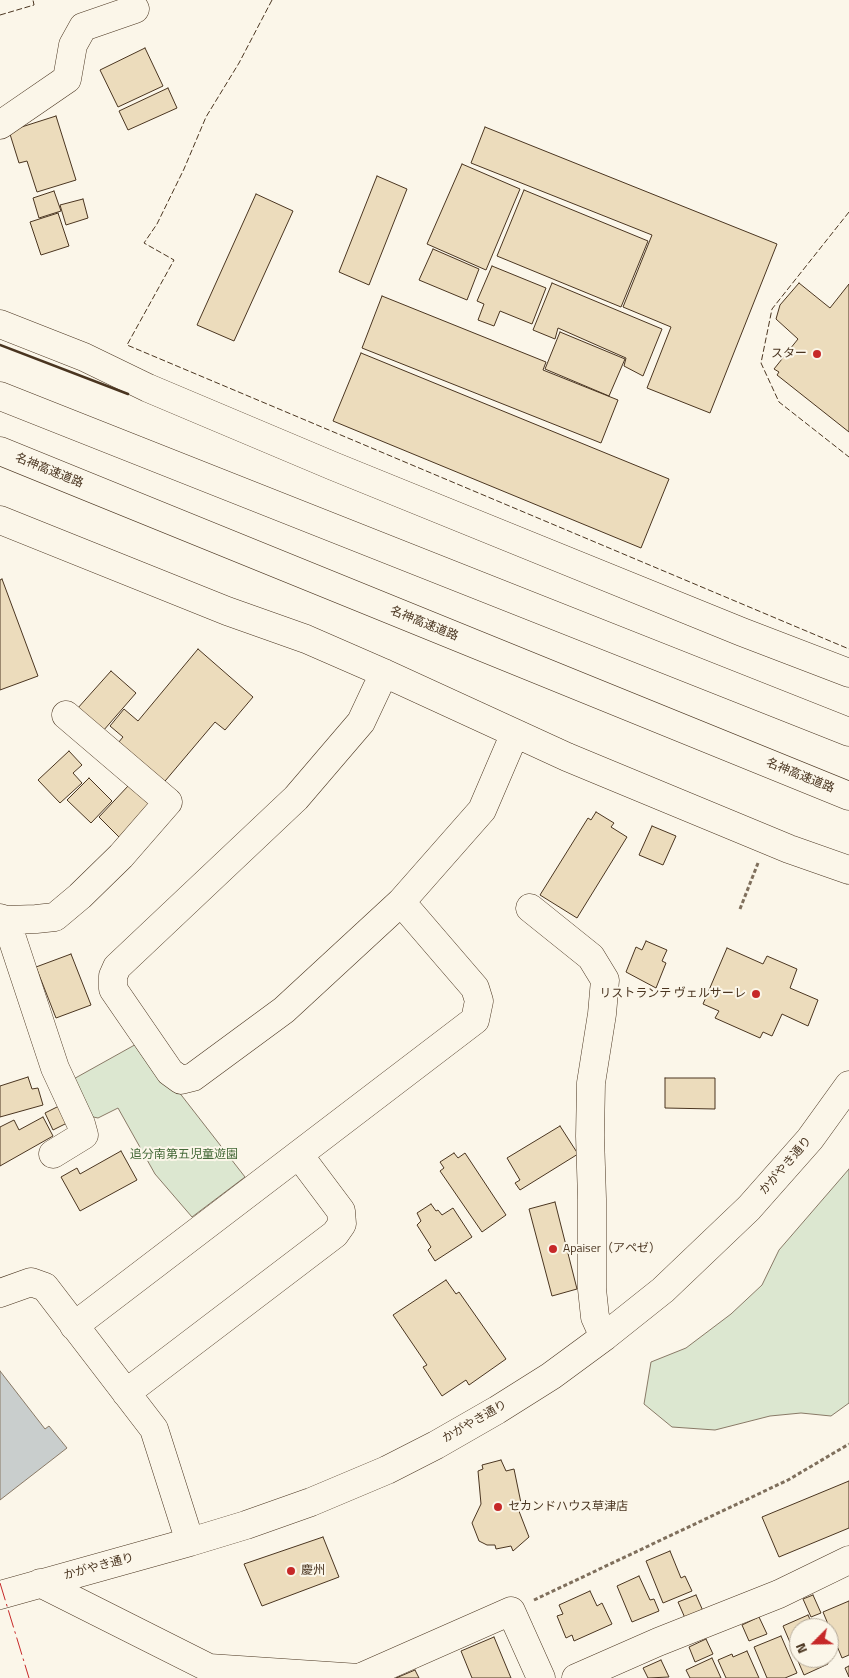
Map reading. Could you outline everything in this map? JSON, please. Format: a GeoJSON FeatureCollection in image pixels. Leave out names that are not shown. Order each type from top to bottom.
{"type":"FeatureCollection","features":[{"type":"Feature","properties":{"kind":"main road"},"geometry":{"type":"LineString","coordinates":[[0,125],[67,80],[73,45],[83,27],[135,8]]}},
{"type":"Feature","properties":{"kind":"main road"},"geometry":{"type":"LineString","coordinates":[[0,324],[84,357],[148,388],[333,466],[742,632],[849,673]]}},
{"type":"Feature","properties":{"kind":"main road"},"geometry":{"type":"LineString","coordinates":[[0,396],[849,732]]}},
{"type":"Feature","properties":{"kind":"main road","name":"名神高速道路"},"geometry":{"type":"LineString","coordinates":[[0,451],[849,796]]}},
{"type":"Feature","properties":{"kind":"main road"},"geometry":{"type":"LineString","coordinates":[[0,520],[227,611],[306,639],[567,757],[767,840],[849,870]]}},
{"type":"Feature","properties":{"kind":"main road"},"geometry":{"type":"LineString","coordinates":[[384,673],[361,722],[296,798],[117,967],[113,976],[113,989],[170,1072],[181,1080],[193,1077],[284,1010],[401,902],[482,810],[515,733]]}},
{"type":"Feature","properties":{"kind":"main road"},"geometry":{"type":"LineString","coordinates":[[53,1154],[84,1135],[81,1124],[55,1068],[3,919],[55,917],[80,896],[121,856],[168,802],[66,715]]}},
{"type":"Feature","properties":{"kind":"main road"},"geometry":{"type":"LineString","coordinates":[[74,1326],[475,1020],[479,1001],[475,988],[401,902]]}},
{"type":"Feature","properties":{"kind":"main road"},"geometry":{"type":"LineString","coordinates":[[530,908],[592,957],[605,980],[602,1014],[590,1083],[592,1289],[595,1317],[604,1337]]}},
{"type":"Feature","properties":{"kind":"main road","name":"かがやき通り"},"geometry":{"type":"LineString","coordinates":[[0,1595],[190,1542],[311,1502],[387,1470],[498,1410],[551,1376],[663,1290],[749,1208],[810,1139],[849,1085]]}},
{"type":"Feature","properties":{"kind":"main road"},"geometry":{"type":"LineString","coordinates":[[126,1393],[335,1234],[342,1224],[341,1211],[299,1155]]}},
{"type":"Feature","properties":{"kind":"main road"},"geometry":{"type":"LineString","coordinates":[[0,1293],[32,1282],[45,1287],[154,1429],[190,1542]]}},
{"type":"Feature","properties":{"kind":"main road"},"geometry":{"type":"LineString","coordinates":[[576,1678],[658,1642],[779,1594],[849,1560]]}},
{"type":"Feature","properties":{"kind":"main road"},"geometry":{"type":"LineString","coordinates":[[40,1583],[209,1668],[359,1678],[511,1611],[541,1678]]}},
{"type":"Feature","properties":{"kind":"path"},"geometry":{"type":"LineString","coordinates":[[740,909],[767,840]]}},
{"type":"Feature","properties":{"kind":"path"},"geometry":{"type":"LineString","coordinates":[[511,1611],[788,1480],[849,1444]]}},
{"type":"Feature","properties":{"kind":"green space","name":"追分南第五児童遊園"},"geometry":{"type":"Polygon","coordinates":[[[140,1042],[245,1177],[192,1217],[155,1174],[118,1108],[98,1118],[84,1115],[70,1081],[140,1042]]]}},
{"type":"Feature","properties":{"kind":"green space"},"geometry":{"type":"Polygon","coordinates":[[[849,1169],[849,1403],[831,1416],[801,1413],[770,1416],[715,1430],[672,1427],[644,1404],[651,1362],[686,1348],[731,1314],[762,1285],[779,1250],[849,1169]]]}},
{"type":"Feature","properties":{"kind":"shaded area"},"geometry":{"type":"Polygon","coordinates":[[[0,1371],[45,1429],[49,1426],[67,1448],[0,1500],[0,1371]]]}},
{"type":"Feature","properties":{"kind":"building"},"geometry":{"type":"Polygon","coordinates":[[[145,48],[163,86],[118,107],[100,70],[145,48]]]}},
{"type":"Feature","properties":{"kind":"building"},"geometry":{"type":"Polygon","coordinates":[[[168,88],[177,108],[128,130],[119,111],[168,88]]]}},
{"type":"Feature","properties":{"kind":"building"},"geometry":{"type":"Polygon","coordinates":[[[56,116],[76,180],[37,192],[27,161],[19,163],[9,131],[56,116]]]}},
{"type":"Feature","properties":{"kind":"building"},"geometry":{"type":"Polygon","coordinates":[[[485,127],[777,244],[710,413],[647,388],[671,327],[623,307],[652,235],[471,163],[485,127]]]}},
{"type":"Feature","properties":{"kind":"building"},"geometry":{"type":"Polygon","coordinates":[[[462,164],[520,189],[486,270],[427,244],[462,164]]]}},
{"type":"Feature","properties":{"kind":"building"},"geometry":{"type":"Polygon","coordinates":[[[377,176],[407,189],[369,285],[339,272],[377,176]]]}},
{"type":"Feature","properties":{"kind":"building"},"geometry":{"type":"Polygon","coordinates":[[[524,190],[648,241],[621,307],[497,256],[524,190]]]}},
{"type":"Feature","properties":{"kind":"building"},"geometry":{"type":"Polygon","coordinates":[[[54,191],[61,211],[39,218],[33,198],[54,191]]]}},
{"type":"Feature","properties":{"kind":"building"},"geometry":{"type":"Polygon","coordinates":[[[256,194],[293,211],[234,341],[197,325],[256,194]]]}},
{"type":"Feature","properties":{"kind":"building"},"geometry":{"type":"Polygon","coordinates":[[[83,199],[88,218],[66,225],[60,205],[83,199]]]}},
{"type":"Feature","properties":{"kind":"building"},"geometry":{"type":"Polygon","coordinates":[[[58,213],[69,246],[41,255],[30,222],[58,213]]]}},
{"type":"Feature","properties":{"kind":"building"},"geometry":{"type":"Polygon","coordinates":[[[433,249],[479,269],[467,300],[419,280],[433,249]]]}},
{"type":"Feature","properties":{"kind":"building"},"geometry":{"type":"Polygon","coordinates":[[[492,266],[546,288],[532,324],[500,311],[494,326],[478,320],[484,304],[477,301],[492,266]]]}},
{"type":"Feature","properties":{"kind":"building"},"geometry":{"type":"Polygon","coordinates":[[[552,283],[662,329],[643,376],[624,366],[626,358],[558,328],[555,339],[533,330],[552,283]]]}},
{"type":"Feature","properties":{"kind":"building","name":"スター"},"geometry":{"type":"Polygon","coordinates":[[[799,283],[830,308],[849,284],[849,432],[777,375],[779,372],[774,369],[798,339],[776,319],[780,305],[799,283]]]}},
{"type":"Feature","properties":{"kind":"building"},"geometry":{"type":"Polygon","coordinates":[[[382,296],[546,362],[543,370],[618,400],[601,443],[362,348],[382,296]]]}},
{"type":"Feature","properties":{"kind":"building"},"geometry":{"type":"Polygon","coordinates":[[[560,332],[625,359],[609,396],[545,369],[560,332]]]}},
{"type":"Feature","properties":{"kind":"building"},"geometry":{"type":"Polygon","coordinates":[[[361,353],[669,479],[641,548],[333,421],[361,353]]]}},
{"type":"Feature","properties":{"kind":"building"},"geometry":{"type":"Polygon","coordinates":[[[2,579],[38,676],[0,690],[0,580],[2,579]]]}},
{"type":"Feature","properties":{"kind":"building"},"geometry":{"type":"Polygon","coordinates":[[[198,649],[253,697],[225,730],[215,722],[160,787],[114,748],[123,737],[110,726],[124,709],[138,721],[198,649]]]}},
{"type":"Feature","properties":{"kind":"building"},"geometry":{"type":"Polygon","coordinates":[[[111,671],[136,693],[103,731],[77,709],[111,671]]]}},
{"type":"Feature","properties":{"kind":"building"},"geometry":{"type":"Polygon","coordinates":[[[69,751],[82,765],[73,773],[82,783],[60,803],[38,780],[69,751]]]}},
{"type":"Feature","properties":{"kind":"building"},"geometry":{"type":"Polygon","coordinates":[[[89,778],[112,801],[91,823],[67,800],[89,778]]]}},
{"type":"Feature","properties":{"kind":"building"},"geometry":{"type":"Polygon","coordinates":[[[129,785],[150,805],[119,837],[99,817],[129,785]]]}},
{"type":"Feature","properties":{"kind":"building"},"geometry":{"type":"Polygon","coordinates":[[[596,812],[614,823],[611,827],[627,837],[577,918],[540,895],[588,818],[591,820],[596,812]]]}},
{"type":"Feature","properties":{"kind":"building"},"geometry":{"type":"Polygon","coordinates":[[[652,826],[676,836],[663,865],[639,855],[652,826]]]}},
{"type":"Feature","properties":{"kind":"building"},"geometry":{"type":"Polygon","coordinates":[[[646,941],[667,950],[662,961],[666,963],[656,988],[626,972],[636,947],[642,950],[646,941]]]}},
{"type":"Feature","properties":{"kind":"building","name":"リストランテ ヴェルサーレ"},"geometry":{"type":"Polygon","coordinates":[[[727,948],[763,964],[767,956],[797,969],[790,988],[818,1000],[808,1026],[782,1014],[772,1036],[763,1032],[760,1038],[715,1018],[719,1011],[703,1004],[727,948]]]}},
{"type":"Feature","properties":{"kind":"building"},"geometry":{"type":"Polygon","coordinates":[[[71,954],[91,1005],[56,1018],[36,967],[71,954]]]}},
{"type":"Feature","properties":{"kind":"building"},"geometry":{"type":"Polygon","coordinates":[[[28,1077],[32,1089],[38,1088],[43,1105],[0,1117],[0,1086],[28,1077]]]}},
{"type":"Feature","properties":{"kind":"building"},"geometry":{"type":"Polygon","coordinates":[[[665,1078],[715,1078],[715,1109],[665,1108],[665,1078]]]}},
{"type":"Feature","properties":{"kind":"building"},"geometry":{"type":"Polygon","coordinates":[[[61,1105],[69,1122],[53,1130],[45,1113],[61,1105]]]}},
{"type":"Feature","properties":{"kind":"building"},"geometry":{"type":"Polygon","coordinates":[[[43,1117],[53,1136],[0,1166],[0,1127],[14,1120],[19,1130],[43,1117]]]}},
{"type":"Feature","properties":{"kind":"building"},"geometry":{"type":"Polygon","coordinates":[[[560,1126],[578,1154],[520,1190],[515,1183],[520,1180],[507,1158],[560,1126]]]}},
{"type":"Feature","properties":{"kind":"building"},"geometry":{"type":"Polygon","coordinates":[[[121,1151],[137,1180],[80,1211],[61,1177],[77,1168],[80,1174],[121,1151]]]}},
{"type":"Feature","properties":{"kind":"building"},"geometry":{"type":"Polygon","coordinates":[[[454,1153],[458,1158],[465,1153],[506,1215],[482,1232],[440,1171],[444,1168],[440,1162],[454,1153]]]}},
{"type":"Feature","properties":{"kind":"building","name":"Apaiser（アペゼ）"},"geometry":{"type":"Polygon","coordinates":[[[555,1202],[577,1289],[552,1296],[529,1209],[555,1202]]]}},
{"type":"Feature","properties":{"kind":"building"},"geometry":{"type":"Polygon","coordinates":[[[431,1204],[442,1215],[453,1208],[472,1237],[435,1261],[428,1250],[431,1247],[417,1225],[421,1221],[417,1213],[431,1204]]]}},
{"type":"Feature","properties":{"kind":"building"},"geometry":{"type":"Polygon","coordinates":[[[446,1280],[456,1294],[459,1292],[506,1359],[469,1385],[466,1380],[442,1396],[423,1367],[427,1365],[393,1315],[446,1280]]]}},
{"type":"Feature","properties":{"kind":"building","name":"セカンドハウス草津店"},"geometry":{"type":"Polygon","coordinates":[[[501,1460],[506,1471],[514,1469],[521,1503],[517,1506],[529,1537],[513,1551],[511,1546],[496,1549],[495,1545],[487,1545],[479,1541],[472,1523],[481,1504],[478,1471],[483,1469],[482,1465],[501,1460]]]}},
{"type":"Feature","properties":{"kind":"building"},"geometry":{"type":"Polygon","coordinates":[[[849,1481],[849,1528],[779,1557],[762,1517],[849,1481]]]}},
{"type":"Feature","properties":{"kind":"building","name":"慶州"},"geometry":{"type":"Polygon","coordinates":[[[323,1537],[339,1577],[262,1606],[244,1564],[323,1537]]]}},
{"type":"Feature","properties":{"kind":"building"},"geometry":{"type":"Polygon","coordinates":[[[670,1551],[681,1578],[685,1576],[692,1591],[663,1603],[646,1561],[670,1551]]]}},
{"type":"Feature","properties":{"kind":"building"},"geometry":{"type":"Polygon","coordinates":[[[639,1576],[650,1600],[654,1599],[659,1611],[632,1622],[617,1586],[639,1576]]]}},
{"type":"Feature","properties":{"kind":"building"},"geometry":{"type":"Polygon","coordinates":[[[590,1591],[597,1606],[602,1603],[612,1624],[574,1641],[572,1635],[566,1638],[557,1616],[563,1614],[559,1605],[590,1591]]]}},
{"type":"Feature","properties":{"kind":"building"},"geometry":{"type":"Polygon","coordinates":[[[696,1595],[703,1611],[685,1618],[678,1602],[696,1595]]]}},
{"type":"Feature","properties":{"kind":"building"},"geometry":{"type":"Polygon","coordinates":[[[813,1595],[821,1613],[811,1617],[803,1599],[813,1595]]]}},
{"type":"Feature","properties":{"kind":"building"},"geometry":{"type":"Polygon","coordinates":[[[849,1601],[849,1655],[842,1658],[839,1651],[839,1618],[825,1618],[823,1612],[849,1601]]]}},
{"type":"Feature","properties":{"kind":"building"},"geometry":{"type":"Polygon","coordinates":[[[759,1617],[767,1634],[749,1641],[742,1625],[759,1617]]]}},
{"type":"Feature","properties":{"kind":"building"},"geometry":{"type":"Polygon","coordinates":[[[789,1623],[789,1640],[783,1626],[789,1623]]]}},
{"type":"Feature","properties":{"kind":"building"},"geometry":{"type":"Polygon","coordinates":[[[781,1636],[789,1654],[789,1668],[795,1668],[797,1673],[785,1678],[767,1678],[754,1647],[781,1636]]]}},
{"type":"Feature","properties":{"kind":"building"},"geometry":{"type":"Polygon","coordinates":[[[494,1637],[511,1678],[472,1678],[461,1651],[494,1637]]]}},
{"type":"Feature","properties":{"kind":"building"},"geometry":{"type":"Polygon","coordinates":[[[706,1639],[713,1654],[695,1662],[689,1647],[706,1639]]]}},
{"type":"Feature","properties":{"kind":"building"},"geometry":{"type":"Polygon","coordinates":[[[747,1651],[759,1678],[726,1678],[718,1660],[732,1654],[733,1657],[747,1651]]]}},
{"type":"Feature","properties":{"kind":"building"},"geometry":{"type":"Polygon","coordinates":[[[712,1658],[721,1678],[690,1678],[686,1670],[712,1658]]]}},
{"type":"Feature","properties":{"kind":"building"},"geometry":{"type":"Polygon","coordinates":[[[661,1660],[669,1677],[648,1678],[643,1668],[661,1660]]]}},
{"type":"Feature","properties":{"kind":"building"},"geometry":{"type":"Polygon","coordinates":[[[849,1666],[849,1677],[845,1668],[849,1666]]]}},
{"type":"Feature","properties":{"kind":"building"},"geometry":{"type":"Polygon","coordinates":[[[801,1668],[819,1668],[804,1675],[801,1668]]]}},
{"type":"Feature","properties":{"kind":"building"},"geometry":{"type":"Polygon","coordinates":[[[415,1670],[419,1678],[396,1678],[415,1670]]]}},
{"type":"Feature","properties":{"kind":"fence"},"geometry":{"type":"LineString","coordinates":[[0,15],[34,5],[33,0]]}},
{"type":"Feature","properties":{"kind":"fence"},"geometry":{"type":"LineString","coordinates":[[272,0],[239,63],[206,117],[184,169],[157,224],[144,243],[174,260],[127,345],[849,649]]}},
{"type":"Feature","properties":{"kind":"fence"},"geometry":{"type":"LineString","coordinates":[[849,212],[772,309],[761,363],[779,402],[849,457]]}},
{"type":"Feature","properties":{"kind":"wall"},"geometry":{"type":"LineString","coordinates":[[0,345],[128,394]]}},
{"type":"Feature","properties":{"kind":"power"},"geometry":{"type":"LineString","coordinates":[[0,1583],[29,1678]]}},
{"type":"Feature","properties":{"kind":"place","name":"スター"},"geometry":{"type":"Point","coordinates":[817,354]}},
{"type":"Feature","properties":{"kind":"place","name":"リストランテ ヴェルサーレ"},"geometry":{"type":"Point","coordinates":[756,994]}},
{"type":"Feature","properties":{"kind":"place","name":"Apaiser（アペゼ）"},"geometry":{"type":"Point","coordinates":[553,1249]}},
{"type":"Feature","properties":{"kind":"place","name":"セカンドハウス草津店"},"geometry":{"type":"Point","coordinates":[498,1507]}},
{"type":"Feature","properties":{"kind":"place","name":"慶州"},"geometry":{"type":"Point","coordinates":[291,1571]}}]}
